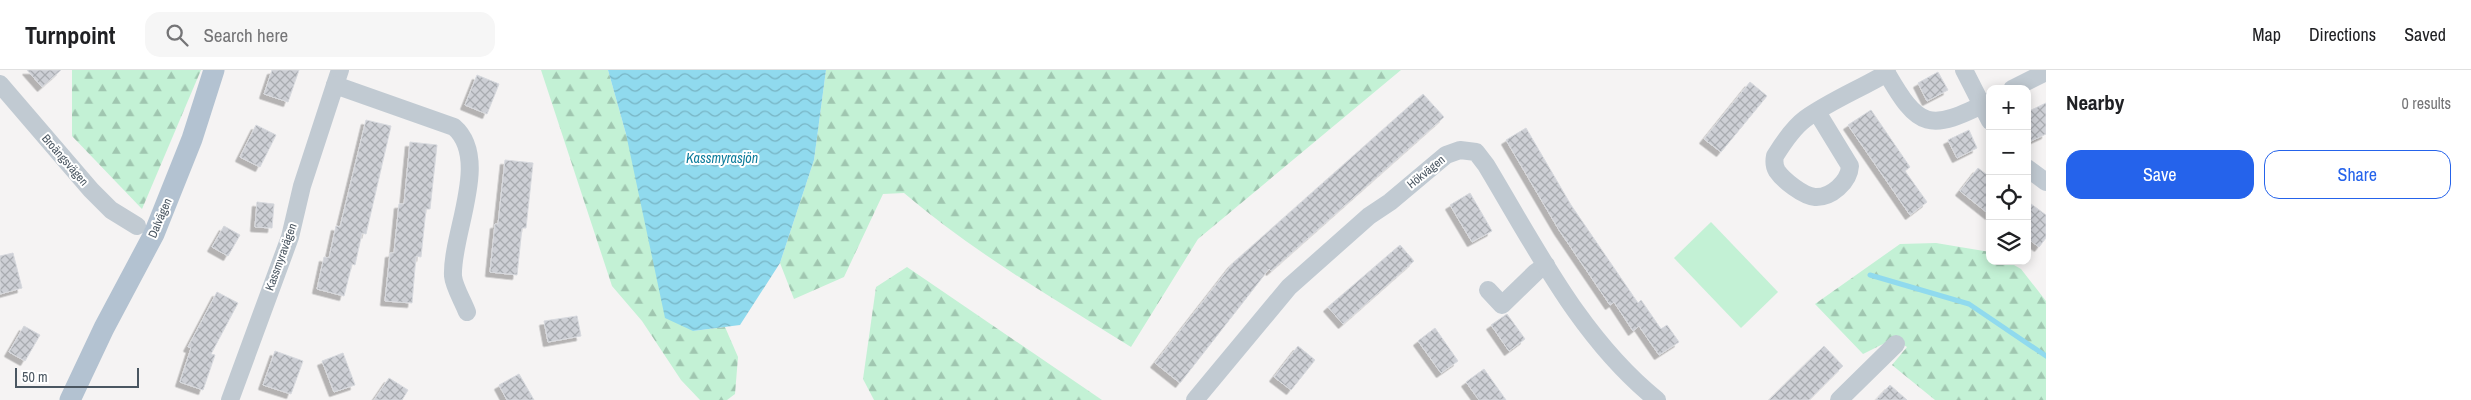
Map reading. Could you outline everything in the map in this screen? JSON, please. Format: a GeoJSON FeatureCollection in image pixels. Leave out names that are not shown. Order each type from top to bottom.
{"type":"FeatureCollection","features":[{"type":"Feature","properties":{"kind":"main road","name":"Dalvägen"},"geometry":{"type":"LineString","coordinates":[[70,400],[104,328],[154,234],[192,138],[214,70]]}},
{"type":"Feature","properties":{"kind":"main road","name":"Dalvägen"},"geometry":{"type":"LineString","coordinates":[[74,400],[90,358]]}},
{"type":"Feature","properties":{"kind":"street"},"geometry":{"type":"LineString","coordinates":[[1817,112],[1850,166],[1849,174],[1840,185],[1825,196],[1816,197],[1809,196],[1782,177],[1776,170],[1774,163],[1775,156],[1796,127],[1817,112],[1886,72],[1903,102],[1917,115],[1927,119],[1950,120],[1985,103],[1964,70]]}},
{"type":"Feature","properties":{"kind":"street"},"geometry":{"type":"LineString","coordinates":[[2020,85],[2046,72]]}},
{"type":"Feature","properties":{"kind":"street","name":"Kassmyravägen"},"geometry":{"type":"LineString","coordinates":[[230,400],[290,237],[302,186],[337,77],[454,127],[466,141],[469,153],[468,188],[453,277],[467,312]]}},
{"type":"Feature","properties":{"kind":"street","name":"Broängsvägen"},"geometry":{"type":"LineString","coordinates":[[0,84],[91,190],[111,210],[137,226]]}},
{"type":"Feature","properties":{"kind":"street","name":"Hökvägen"},"geometry":{"type":"LineString","coordinates":[[1195,400],[1289,287],[1369,216],[1390,202],[1446,155],[1460,150],[1476,152],[1486,165],[1546,265],[1587,328],[1616,362],[1658,400]]}},
{"type":"Feature","properties":{"kind":"street"},"geometry":{"type":"LineString","coordinates":[[1488,290],[1502,305],[1536,272],[1546,265]]}},
{"type":"Feature","properties":{"kind":"street"},"geometry":{"type":"LineString","coordinates":[[1839,400],[1896,344]]}},
{"type":"Feature","properties":{"kind":"green space"},"geometry":{"type":"Polygon","coordinates":[[[72,70],[201,70],[142,209],[72,136],[72,70]]]}},
{"type":"Feature","properties":{"kind":"green space"},"geometry":{"type":"Polygon","coordinates":[[[541,70],[608,70],[626,134],[693,331],[725,327],[738,357],[735,394],[727,400],[700,400],[681,380],[642,321],[612,286],[541,70]]]}},
{"type":"Feature","properties":{"kind":"green space"},"geometry":{"type":"Polygon","coordinates":[[[826,70],[1401,70],[1198,239],[1131,347],[986,255],[930,215],[904,193],[883,194],[844,277],[794,299],[780,263],[814,160],[826,70]]]}},
{"type":"Feature","properties":{"kind":"green space"},"geometry":{"type":"Polygon","coordinates":[[[1711,222],[1778,292],[1741,328],[1674,258],[1711,222]]]}},
{"type":"Feature","properties":{"kind":"green space"},"geometry":{"type":"Polygon","coordinates":[[[1936,243],[1986,251],[1986,265],[2014,265],[2021,269],[2046,301],[2046,400],[1935,400],[1892,365],[1907,347],[1893,339],[1863,354],[1815,304],[1900,244],[1936,243]]]}},
{"type":"Feature","properties":{"kind":"green space"},"geometry":{"type":"Polygon","coordinates":[[[907,267],[1102,400],[874,400],[863,379],[876,287],[907,267]]]}},
{"type":"Feature","properties":{"kind":"water","name":"Kassmyrasjön"},"geometry":{"type":"Polygon","coordinates":[[[608,70],[826,70],[814,160],[780,263],[740,325],[693,331],[665,318],[626,134],[608,70]]]}},
{"type":"Feature","properties":{"kind":"building"},"geometry":{"type":"Polygon","coordinates":[[[27,70],[61,70],[42,87],[27,70]]]}},
{"type":"Feature","properties":{"kind":"building"},"geometry":{"type":"Polygon","coordinates":[[[272,70],[299,70],[288,102],[264,94],[272,70]]]}},
{"type":"Feature","properties":{"kind":"building"},"geometry":{"type":"Polygon","coordinates":[[[1938,72],[1948,90],[1927,101],[1918,83],[1938,72]]]}},
{"type":"Feature","properties":{"kind":"building"},"geometry":{"type":"Polygon","coordinates":[[[477,75],[499,84],[487,114],[465,105],[477,75]]]}},
{"type":"Feature","properties":{"kind":"building"},"geometry":{"type":"Polygon","coordinates":[[[1750,82],[1767,96],[1721,152],[1704,139],[1750,82]]]}},
{"type":"Feature","properties":{"kind":"building"},"geometry":{"type":"Polygon","coordinates":[[[1423,94],[1444,117],[1271,271],[1269,269],[1180,383],[1155,363],[1233,263],[1423,94]]]}},
{"type":"Feature","properties":{"kind":"building"},"geometry":{"type":"Polygon","coordinates":[[[2046,103],[2046,134],[2031,141],[2031,130],[2031,110],[2046,103]]]}},
{"type":"Feature","properties":{"kind":"building"},"geometry":{"type":"Polygon","coordinates":[[[1871,110],[1910,167],[1905,171],[1927,202],[1910,215],[1848,125],[1871,110]]]}},
{"type":"Feature","properties":{"kind":"building"},"geometry":{"type":"Polygon","coordinates":[[[366,120],[391,126],[366,234],[362,233],[355,265],[352,264],[344,296],[317,289],[324,257],[329,258],[336,226],[340,227],[366,120]]]}},
{"type":"Feature","properties":{"kind":"building"},"geometry":{"type":"Polygon","coordinates":[[[256,125],[276,135],[260,167],[240,157],[256,125]]]}},
{"type":"Feature","properties":{"kind":"building"},"geometry":{"type":"Polygon","coordinates":[[[1526,128],[1571,205],[1638,303],[1641,300],[1661,329],[1667,325],[1679,342],[1659,355],[1639,326],[1633,331],[1614,302],[1610,305],[1559,230],[1506,140],[1526,128]]]}},
{"type":"Feature","properties":{"kind":"building"},"geometry":{"type":"Polygon","coordinates":[[[1969,130],[1977,148],[1957,158],[1948,140],[1969,130]]]}},
{"type":"Feature","properties":{"kind":"building"},"geometry":{"type":"Polygon","coordinates":[[[410,142],[437,145],[430,209],[426,209],[421,257],[416,256],[412,303],[385,301],[390,253],[394,253],[399,204],[404,204],[410,142]]]}},
{"type":"Feature","properties":{"kind":"building"},"geometry":{"type":"Polygon","coordinates":[[[505,160],[533,163],[526,228],[522,228],[517,275],[490,272],[495,224],[498,224],[505,160]]]}},
{"type":"Feature","properties":{"kind":"building"},"geometry":{"type":"Polygon","coordinates":[[[1978,168],[1986,174],[1986,212],[1960,191],[1978,168]]]}},
{"type":"Feature","properties":{"kind":"building"},"geometry":{"type":"Polygon","coordinates":[[[1470,193],[1492,231],[1472,242],[1450,205],[1470,193]]]}},
{"type":"Feature","properties":{"kind":"building"},"geometry":{"type":"Polygon","coordinates":[[[257,202],[274,204],[272,228],[255,227],[257,202]]]}},
{"type":"Feature","properties":{"kind":"building"},"geometry":{"type":"Polygon","coordinates":[[[2031,204],[2046,215],[2046,238],[2039,247],[2031,241],[2031,204]]]}},
{"type":"Feature","properties":{"kind":"building"},"geometry":{"type":"Polygon","coordinates":[[[224,226],[240,235],[228,256],[212,247],[224,226]]]}},
{"type":"Feature","properties":{"kind":"building"},"geometry":{"type":"Polygon","coordinates":[[[1400,245],[1414,261],[1343,324],[1328,307],[1400,245]]]}},
{"type":"Feature","properties":{"kind":"building"},"geometry":{"type":"Polygon","coordinates":[[[13,253],[22,288],[0,294],[0,256],[13,253]]]}},
{"type":"Feature","properties":{"kind":"building"},"geometry":{"type":"Polygon","coordinates":[[[217,292],[238,303],[211,354],[215,355],[203,390],[180,382],[191,348],[188,347],[217,292]]]}},
{"type":"Feature","properties":{"kind":"building"},"geometry":{"type":"Polygon","coordinates":[[[1507,314],[1525,339],[1509,351],[1491,325],[1507,314]]]}},
{"type":"Feature","properties":{"kind":"building"},"geometry":{"type":"Polygon","coordinates":[[[577,316],[581,336],[548,342],[544,321],[577,316]]]}},
{"type":"Feature","properties":{"kind":"building"},"geometry":{"type":"Polygon","coordinates":[[[24,326],[40,335],[25,361],[9,352],[24,326]]]}},
{"type":"Feature","properties":{"kind":"building"},"geometry":{"type":"Polygon","coordinates":[[[1435,328],[1458,361],[1441,373],[1418,341],[1435,328]]]}},
{"type":"Feature","properties":{"kind":"building"},"geometry":{"type":"Polygon","coordinates":[[[1298,346],[1315,360],[1291,390],[1274,377],[1298,346]]]}},
{"type":"Feature","properties":{"kind":"building"},"geometry":{"type":"Polygon","coordinates":[[[1824,346],[1843,366],[1809,400],[1769,400],[1824,346]]]}},
{"type":"Feature","properties":{"kind":"building"},"geometry":{"type":"Polygon","coordinates":[[[275,351],[303,361],[291,394],[263,385],[275,351]]]}},
{"type":"Feature","properties":{"kind":"building"},"geometry":{"type":"Polygon","coordinates":[[[343,353],[355,385],[334,392],[322,361],[343,353]]]}},
{"type":"Feature","properties":{"kind":"building"},"geometry":{"type":"Polygon","coordinates":[[[1484,369],[1506,400],[1479,400],[1466,382],[1484,369]]]}},
{"type":"Feature","properties":{"kind":"building"},"geometry":{"type":"Polygon","coordinates":[[[519,374],[534,400],[507,400],[499,385],[519,374]]]}},
{"type":"Feature","properties":{"kind":"building"},"geometry":{"type":"Polygon","coordinates":[[[389,378],[408,390],[402,400],[374,400],[389,378]]]}},
{"type":"Feature","properties":{"kind":"building"},"geometry":{"type":"Polygon","coordinates":[[[1890,385],[1907,400],[1876,400],[1890,385]]]}},
{"type":"Feature","properties":{"kind":"waterway"},"geometry":{"type":"LineString","coordinates":[[1870,275],[1969,304],[2046,356]]}}]}
